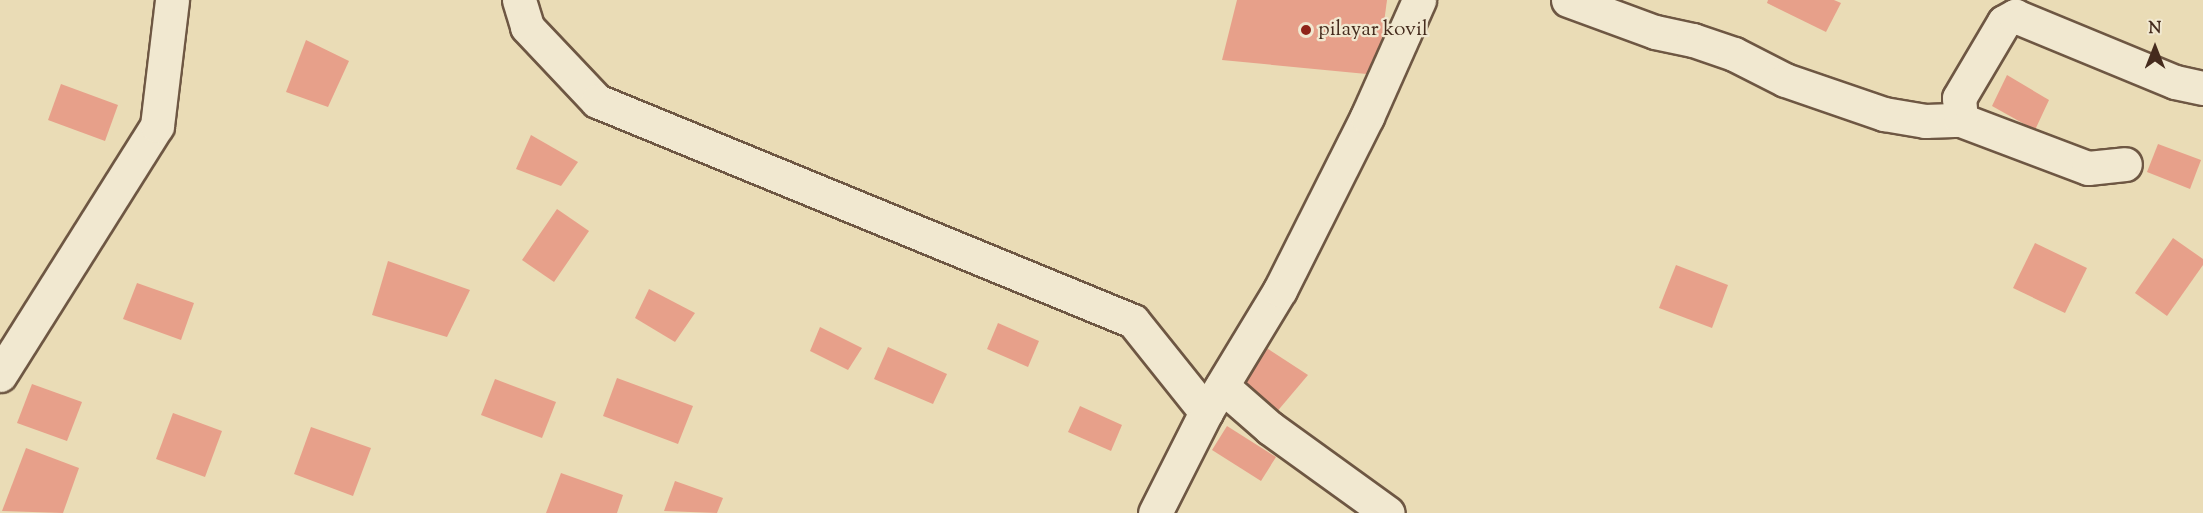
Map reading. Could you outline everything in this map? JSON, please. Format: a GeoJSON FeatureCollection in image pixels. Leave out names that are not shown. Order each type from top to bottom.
{"type":"FeatureCollection","features":[{"type":"Feature","properties":{"kind":"street"},"geometry":{"type":"LineString","coordinates":[[0,375],[157,126],[172,0]]}},
{"type":"Feature","properties":{"kind":"street"},"geometry":{"type":"LineString","coordinates":[[519,0],[527,27],[597,101],[1133,321],[1214,399],[1270,428],[1388,513]]}},
{"type":"Feature","properties":{"kind":"street"},"geometry":{"type":"LineString","coordinates":[[1155,513],[1214,399],[1280,290],[1367,117],[1419,0]]}},
{"type":"Feature","properties":{"kind":"street"},"geometry":{"type":"LineString","coordinates":[[1568,0],[1655,32],[1693,39],[1734,54],[1785,80],[1884,114],[1925,121],[1961,120],[2088,168],[2125,164]]}},
{"type":"Feature","properties":{"kind":"street"},"geometry":{"type":"LineString","coordinates":[[1961,120],[1959,98],[2004,22],[2015,15],[2175,82],[2203,88]]}},
{"type":"Feature","properties":{"kind":"building","name":"pilayar kovil"},"geometry":{"type":"Polygon","coordinates":[[[1237,0],[1387,0],[1377,75],[1222,60],[1237,0]]]}},
{"type":"Feature","properties":{"kind":"building"},"geometry":{"type":"Polygon","coordinates":[[[1768,0],[1834,0],[1841,3],[1826,32],[1767,3],[1768,0]]]}},
{"type":"Feature","properties":{"kind":"building"},"geometry":{"type":"Polygon","coordinates":[[[306,40],[349,61],[328,107],[286,92],[306,40]]]}},
{"type":"Feature","properties":{"kind":"building"},"geometry":{"type":"Polygon","coordinates":[[[2007,75],[2049,100],[2035,130],[1992,106],[2007,75]]]}},
{"type":"Feature","properties":{"kind":"building"},"geometry":{"type":"Polygon","coordinates":[[[61,84],[118,105],[105,141],[48,120],[61,84]]]}},
{"type":"Feature","properties":{"kind":"building"},"geometry":{"type":"Polygon","coordinates":[[[531,135],[578,162],[561,186],[516,169],[531,135]]]}},
{"type":"Feature","properties":{"kind":"building"},"geometry":{"type":"Polygon","coordinates":[[[2158,144],[2201,160],[2190,189],[2147,172],[2158,144]]]}},
{"type":"Feature","properties":{"kind":"building"},"geometry":{"type":"Polygon","coordinates":[[[557,209],[589,231],[554,282],[522,260],[557,209]]]}},
{"type":"Feature","properties":{"kind":"building"},"geometry":{"type":"Polygon","coordinates":[[[2173,238],[2203,259],[2203,265],[2167,316],[2135,293],[2173,238]]]}},
{"type":"Feature","properties":{"kind":"building"},"geometry":{"type":"Polygon","coordinates":[[[2035,243],[2087,268],[2065,313],[2013,288],[2035,243]]]}},
{"type":"Feature","properties":{"kind":"building"},"geometry":{"type":"Polygon","coordinates":[[[388,261],[470,290],[447,337],[372,315],[388,261]]]}},
{"type":"Feature","properties":{"kind":"building"},"geometry":{"type":"Polygon","coordinates":[[[1676,265],[1728,285],[1712,328],[1659,308],[1676,265]]]}},
{"type":"Feature","properties":{"kind":"building"},"geometry":{"type":"Polygon","coordinates":[[[137,283],[194,303],[181,340],[123,319],[137,283]]]}},
{"type":"Feature","properties":{"kind":"building"},"geometry":{"type":"Polygon","coordinates":[[[649,289],[695,313],[675,342],[635,318],[649,289]]]}},
{"type":"Feature","properties":{"kind":"building"},"geometry":{"type":"Polygon","coordinates":[[[998,323],[1039,341],[1028,367],[987,349],[998,323]]]}},
{"type":"Feature","properties":{"kind":"building"},"geometry":{"type":"Polygon","coordinates":[[[820,327],[862,348],[848,370],[810,351],[820,327]]]}},
{"type":"Feature","properties":{"kind":"building"},"geometry":{"type":"Polygon","coordinates":[[[888,347],[947,374],[933,404],[874,379],[888,347]]]}},
{"type":"Feature","properties":{"kind":"building"},"geometry":{"type":"Polygon","coordinates":[[[1265,347],[1308,375],[1275,414],[1236,385],[1265,347]]]}},
{"type":"Feature","properties":{"kind":"building"},"geometry":{"type":"Polygon","coordinates":[[[617,378],[693,406],[678,444],[603,416],[617,378]]]}},
{"type":"Feature","properties":{"kind":"building"},"geometry":{"type":"Polygon","coordinates":[[[495,379],[556,402],[542,438],[481,415],[495,379]]]}},
{"type":"Feature","properties":{"kind":"building"},"geometry":{"type":"Polygon","coordinates":[[[32,384],[82,402],[67,441],[17,423],[32,384]]]}},
{"type":"Feature","properties":{"kind":"building"},"geometry":{"type":"Polygon","coordinates":[[[1080,406],[1122,425],[1111,451],[1068,432],[1080,406]]]}},
{"type":"Feature","properties":{"kind":"building"},"geometry":{"type":"Polygon","coordinates":[[[173,413],[222,431],[205,477],[156,459],[173,413]]]}},
{"type":"Feature","properties":{"kind":"building"},"geometry":{"type":"Polygon","coordinates":[[[1227,426],[1276,457],[1261,481],[1212,450],[1227,426]]]}},
{"type":"Feature","properties":{"kind":"building"},"geometry":{"type":"Polygon","coordinates":[[[311,427],[371,448],[353,496],[294,474],[311,427]]]}},
{"type":"Feature","properties":{"kind":"building"},"geometry":{"type":"Polygon","coordinates":[[[26,448],[79,468],[63,513],[2,511],[26,448]]]}},
{"type":"Feature","properties":{"kind":"building"},"geometry":{"type":"Polygon","coordinates":[[[561,473],[623,495],[617,513],[546,513],[561,473]]]}},
{"type":"Feature","properties":{"kind":"building"},"geometry":{"type":"Polygon","coordinates":[[[675,481],[723,498],[717,513],[664,511],[675,481]]]}},
{"type":"Feature","properties":{"kind":"place","name":"pilayar kovil"},"geometry":{"type":"Point","coordinates":[1306,30]}}]}
